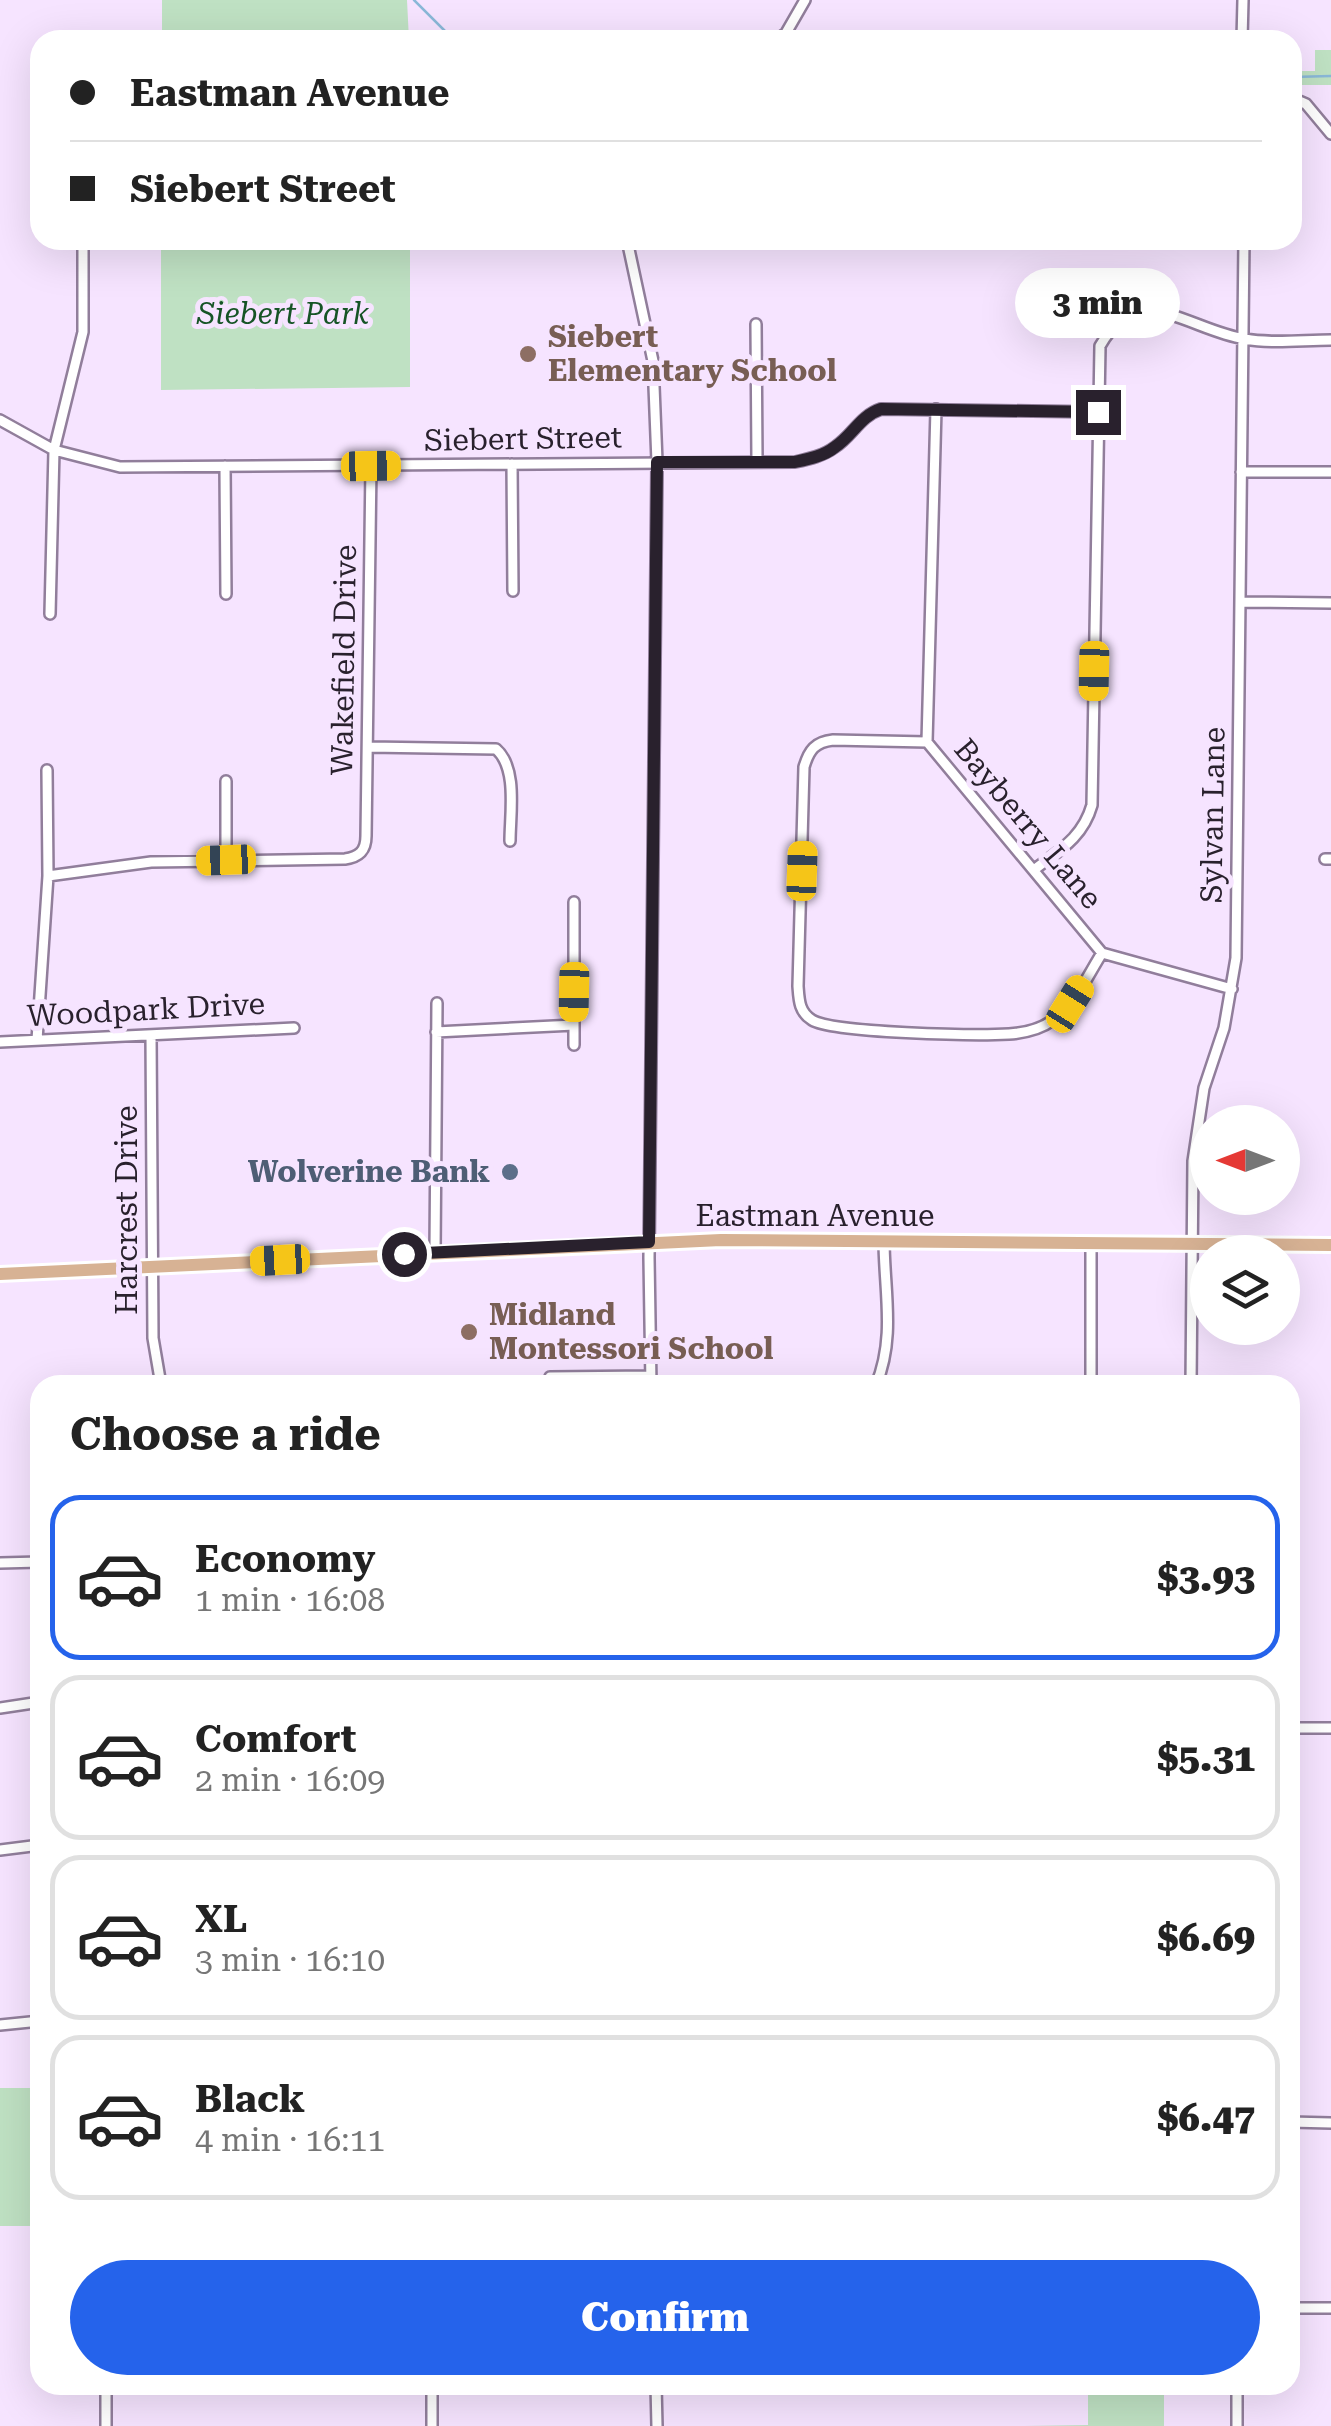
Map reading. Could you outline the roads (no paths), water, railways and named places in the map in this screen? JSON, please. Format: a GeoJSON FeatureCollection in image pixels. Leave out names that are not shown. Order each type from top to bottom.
{"type":"FeatureCollection","features":[{"type":"Feature","properties":{"kind":"main road","name":"Eastman Avenue"},"geometry":{"type":"LineString","coordinates":[[0,1274],[649,1242],[1190,1244]]}},
{"type":"Feature","properties":{"kind":"main road","name":"Eastman Avenue"},"geometry":{"type":"LineString","coordinates":[[1300,1245],[1331,1245]]}},
{"type":"Feature","properties":{"kind":"street"},"geometry":{"type":"LineString","coordinates":[[788,30],[804,0]]}},
{"type":"Feature","properties":{"kind":"street"},"geometry":{"type":"LineString","coordinates":[[1242,30],[1243,0]]}},
{"type":"Feature","properties":{"kind":"street"},"geometry":{"type":"LineString","coordinates":[[1302,102],[1331,134]]}},
{"type":"Feature","properties":{"kind":"street"},"geometry":{"type":"LineString","coordinates":[[50,614],[54,450],[83,332],[82,250]]}},
{"type":"Feature","properties":{"kind":"street"},"geometry":{"type":"LineString","coordinates":[[629,250],[653,361],[657,462],[651,1375]]}},
{"type":"Feature","properties":{"kind":"street","name":"Sylvan Lane"},"geometry":{"type":"LineString","coordinates":[[1192,1235],[1198,1120],[1232,989],[1236,958],[1244,250]]}},
{"type":"Feature","properties":{"kind":"street"},"geometry":{"type":"LineString","coordinates":[[1035,868],[1077,838],[1088,822],[1092,805],[1100,346],[1111,327],[1140,310],[1245,340],[1331,340]]}},
{"type":"Feature","properties":{"kind":"street"},"geometry":{"type":"LineString","coordinates":[[756,324],[757,462]]}},
{"type":"Feature","properties":{"kind":"street","name":"Siebert Street"},"geometry":{"type":"LineString","coordinates":[[0,420],[54,450],[120,466],[371,466],[795,462],[835,448],[860,421],[881,409],[1098,412]]}},
{"type":"Feature","properties":{"kind":"street","name":"Bayberry Lane"},"geometry":{"type":"LineString","coordinates":[[936,409],[927,742],[1102,952],[1232,989]]}},
{"type":"Feature","properties":{"kind":"street"},"geometry":{"type":"LineString","coordinates":[[512,464],[513,590]]}},
{"type":"Feature","properties":{"kind":"street"},"geometry":{"type":"LineString","coordinates":[[224,466],[226,594]]}},
{"type":"Feature","properties":{"kind":"street","name":"Wakefield Drive"},"geometry":{"type":"LineString","coordinates":[[226,860],[345,859],[360,854],[366,846],[371,466]]}},
{"type":"Feature","properties":{"kind":"street"},"geometry":{"type":"LineString","coordinates":[[1240,472],[1331,472]]}},
{"type":"Feature","properties":{"kind":"street"},"geometry":{"type":"LineString","coordinates":[[1241,602],[1331,602]]}},
{"type":"Feature","properties":{"kind":"street"},"geometry":{"type":"LineString","coordinates":[[927,742],[833,740],[819,742],[809,752],[804,767],[798,986],[804,1014],[826,1026],[846,1028],[977,1034],[1031,1030],[1052,1021],[1070,1004],[1102,952]]}},
{"type":"Feature","properties":{"kind":"street"},"geometry":{"type":"LineString","coordinates":[[369,747],[496,749],[504,756],[508,771],[510,841]]}},
{"type":"Feature","properties":{"kind":"street"},"geometry":{"type":"LineString","coordinates":[[36,1040],[48,876],[47,770]]}},
{"type":"Feature","properties":{"kind":"street"},"geometry":{"type":"LineString","coordinates":[[48,876],[150,862],[226,860],[226,781]]}},
{"type":"Feature","properties":{"kind":"street"},"geometry":{"type":"LineString","coordinates":[[574,902],[574,1045]]}},
{"type":"Feature","properties":{"kind":"street"},"geometry":{"type":"LineString","coordinates":[[436,1253],[437,1003]]}},
{"type":"Feature","properties":{"kind":"street"},"geometry":{"type":"LineString","coordinates":[[436,1032],[574,1025]]}},
{"type":"Feature","properties":{"kind":"street","name":"Woodpark Drive"},"geometry":{"type":"LineString","coordinates":[[0,1042],[294,1028]]}},
{"type":"Feature","properties":{"kind":"street","name":"Harcrest Drive"},"geometry":{"type":"LineString","coordinates":[[151,1034],[153,1338],[159,1375]]}},
{"type":"Feature","properties":{"kind":"street"},"geometry":{"type":"LineString","coordinates":[[879,1375],[888,1338],[890,1299],[884,1240]]}},
{"type":"Feature","properties":{"kind":"street"},"geometry":{"type":"LineString","coordinates":[[1091,1243],[1091,1375]]}},
{"type":"Feature","properties":{"kind":"street","name":"Sylvan Lane"},"geometry":{"type":"LineString","coordinates":[[1191,1345],[1191,1375]]}},
{"type":"Feature","properties":{"kind":"street"},"geometry":{"type":"LineString","coordinates":[[0,1563],[30,1562]]}},
{"type":"Feature","properties":{"kind":"street"},"geometry":{"type":"LineString","coordinates":[[0,1708],[30,1704]]}},
{"type":"Feature","properties":{"kind":"street"},"geometry":{"type":"LineString","coordinates":[[1300,1728],[1331,1728]]}},
{"type":"Feature","properties":{"kind":"street"},"geometry":{"type":"LineString","coordinates":[[0,1850],[30,1846]]}},
{"type":"Feature","properties":{"kind":"street"},"geometry":{"type":"LineString","coordinates":[[0,2025],[30,2022]]}},
{"type":"Feature","properties":{"kind":"street"},"geometry":{"type":"LineString","coordinates":[[1300,2122],[1331,2122]]}},
{"type":"Feature","properties":{"kind":"street"},"geometry":{"type":"LineString","coordinates":[[1300,2308],[1331,2308]]}},
{"type":"Feature","properties":{"kind":"street"},"geometry":{"type":"LineString","coordinates":[[106,2395],[106,2426]]}},
{"type":"Feature","properties":{"kind":"street"},"geometry":{"type":"LineString","coordinates":[[432,2395],[432,2426]]}},
{"type":"Feature","properties":{"kind":"street"},"geometry":{"type":"LineString","coordinates":[[656,2395],[656,2426]]}},
{"type":"Feature","properties":{"kind":"street"},"geometry":{"type":"LineString","coordinates":[[1237,2395],[1238,2426]]}},
{"type":"Feature","properties":{"kind":"waterway"},"geometry":{"type":"LineString","coordinates":[[414,0],[444,30]]}},
{"type":"Feature","properties":{"kind":"waterway"},"geometry":{"type":"LineString","coordinates":[[1302,77],[1331,76]]}},
{"type":"Feature","properties":{"kind":"place","name":"Siebert Elementary School"},"geometry":{"type":"Point","coordinates":[528,354]}},
{"type":"Feature","properties":{"kind":"place","name":"Wolverine Bank"},"geometry":{"type":"Point","coordinates":[510,1172]}},
{"type":"Feature","properties":{"kind":"place","name":"Midland Montessori School"},"geometry":{"type":"Point","coordinates":[469,1332]}},
{"type":"Feature","properties":{"kind":"park label","name":"Siebert Park"},"geometry":{"type":"Point","coordinates":[283,314]}}]}
